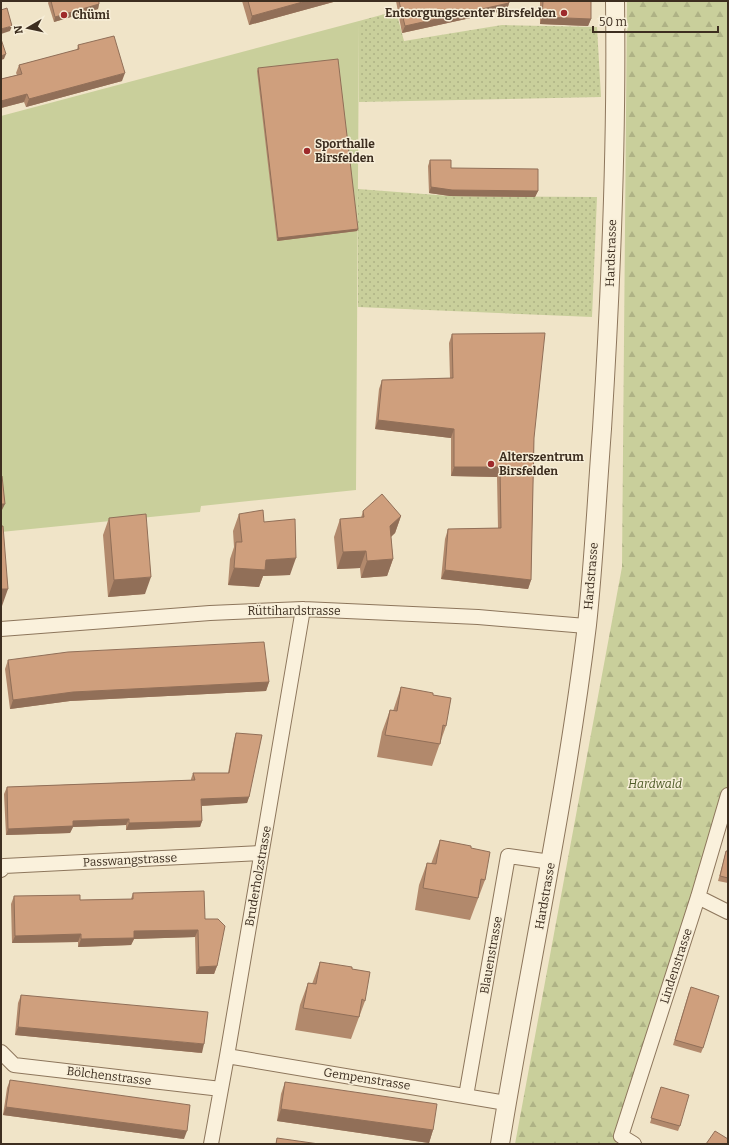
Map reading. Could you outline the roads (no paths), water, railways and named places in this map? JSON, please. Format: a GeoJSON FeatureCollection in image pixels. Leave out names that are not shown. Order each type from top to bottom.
{"type":"FeatureCollection","features":[{"type":"Feature","properties":{"kind":"street","name":"Hardstrasse"},"geometry":{"type":"LineString","coordinates":[[500,1144],[506,1103],[551,862],[586,626],[592,572],[609,319],[613,189],[615,1]]}},
{"type":"Feature","properties":{"kind":"street","name":"Rüttihardstrasse"},"geometry":{"type":"LineString","coordinates":[[1,630],[210,613],[303,609],[478,617],[586,626]]}},
{"type":"Feature","properties":{"kind":"street","name":"Bruderholzstrasse"},"geometry":{"type":"LineString","coordinates":[[211,1144],[303,609]]}},
{"type":"Feature","properties":{"kind":"street","name":"Lindenstrasse"},"geometry":{"type":"LineString","coordinates":[[634,1144],[621,1136],[698,896],[728,795]]}},
{"type":"Feature","properties":{"kind":"street","name":"Passwangstrasse"},"geometry":{"type":"LineString","coordinates":[[1,870],[4,866],[261,853]]}},
{"type":"Feature","properties":{"kind":"street","name":"Blauenstrasse"},"geometry":{"type":"LineString","coordinates":[[466,1096],[508,856],[551,862]]}},
{"type":"Feature","properties":{"kind":"street"},"geometry":{"type":"LineString","coordinates":[[698,896],[728,912]]}},
{"type":"Feature","properties":{"kind":"street","name":"Bölchenstrasse"},"geometry":{"type":"LineString","coordinates":[[1,1052],[14,1065],[221,1089]]}},
{"type":"Feature","properties":{"kind":"street","name":"Gempenstrasse"},"geometry":{"type":"LineString","coordinates":[[227,1056],[506,1103]]}},
{"type":"Feature","properties":{"kind":"place","name":"Entsorgungscenter Birsfelden"},"geometry":{"type":"Point","coordinates":[564,13]}},
{"type":"Feature","properties":{"kind":"place","name":"Chümi"},"geometry":{"type":"Point","coordinates":[64,15]}},
{"type":"Feature","properties":{"kind":"place","name":"Sporthalle Birsfelden"},"geometry":{"type":"Point","coordinates":[307,151]}},
{"type":"Feature","properties":{"kind":"place","name":"Alterszentrum Birsfelden"},"geometry":{"type":"Point","coordinates":[491,464]}},
{"type":"Feature","properties":{"kind":"park label","name":"Hardwald"},"geometry":{"type":"Point","coordinates":[655,784]}}]}
